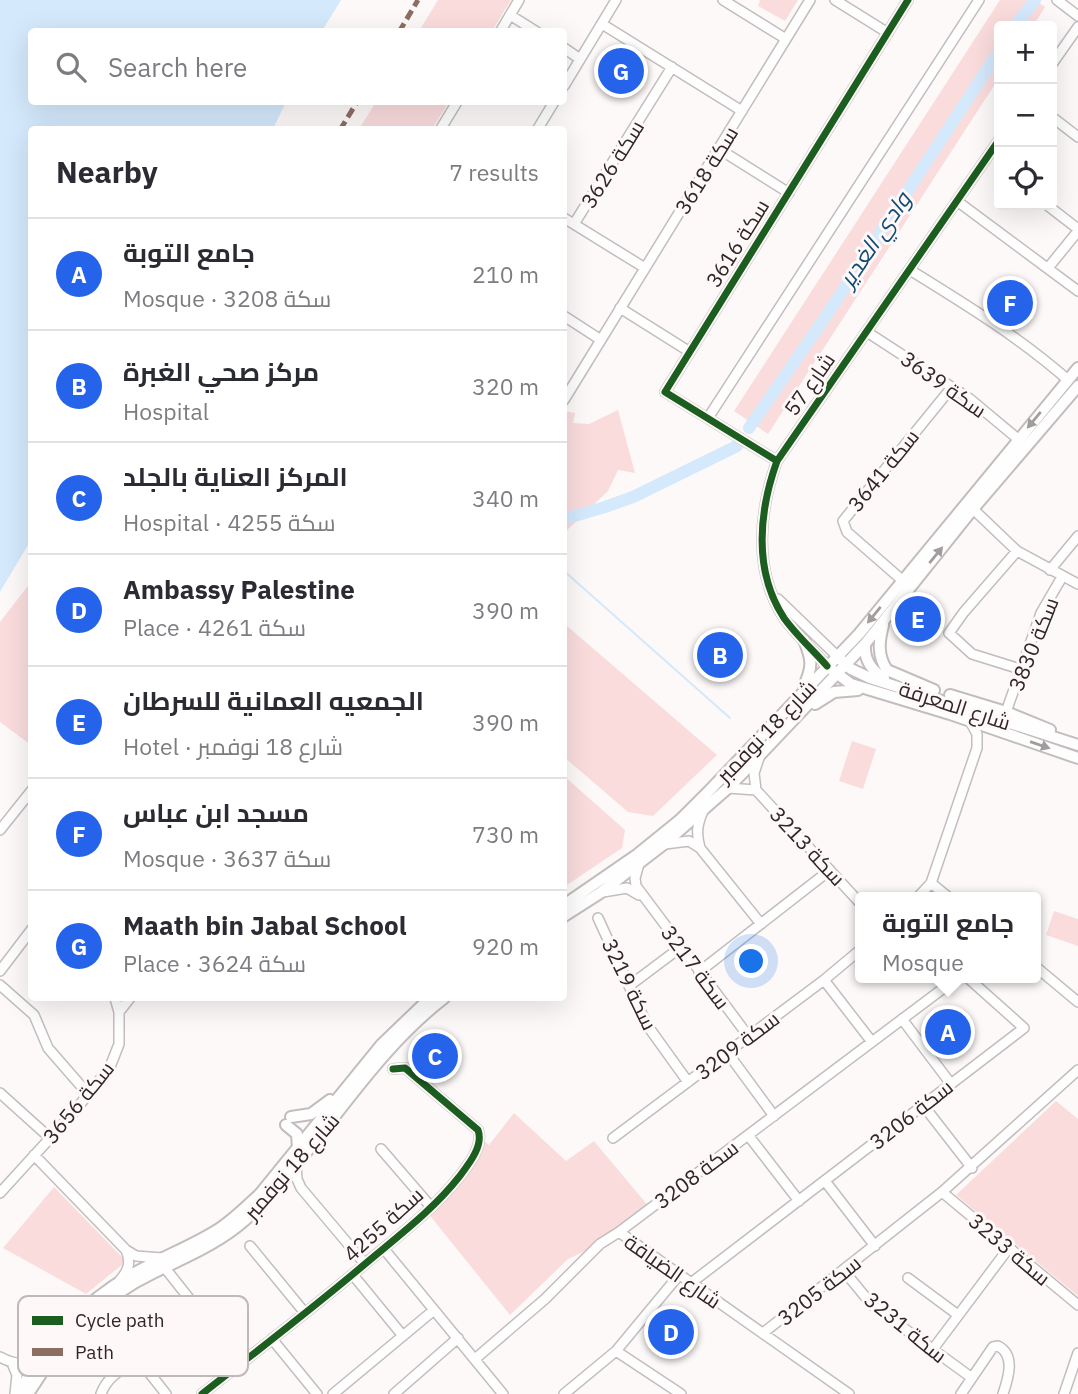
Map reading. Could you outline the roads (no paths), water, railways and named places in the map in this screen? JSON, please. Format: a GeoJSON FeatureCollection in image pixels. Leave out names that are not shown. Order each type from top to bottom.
{"type":"FeatureCollection","features":[{"type":"Feature","properties":{"kind":"main road","name":"شارع 18 نوفمبر"},"geometry":{"type":"LineString","coordinates":[[567,903],[619,868],[680,820],[800,696],[859,634],[1078,368]]}},
{"type":"Feature","properties":{"kind":"main road","name":"شارع 18 نوفمبر"},"geometry":{"type":"LineString","coordinates":[[567,914],[600,893],[664,844],[728,788],[760,755],[884,622],[973,509],[1078,386]]}},
{"type":"Feature","properties":{"kind":"main road"},"geometry":{"type":"LineString","coordinates":[[884,622],[879,648],[882,663],[887,670],[933,690],[1047,727],[1062,739]]}},
{"type":"Feature","properties":{"kind":"main road"},"geometry":{"type":"LineString","coordinates":[[800,696],[812,666],[804,640]]}},
{"type":"Feature","properties":{"kind":"main road"},"geometry":{"type":"LineString","coordinates":[[865,644],[864,654],[872,669],[896,685]]}},
{"type":"Feature","properties":{"kind":"main road","name":"شارع المعرفة"},"geometry":{"type":"LineString","coordinates":[[837,656],[846,665],[870,678],[1078,745]]}},
{"type":"Feature","properties":{"kind":"main road"},"geometry":{"type":"LineString","coordinates":[[827,666],[850,684],[1078,758]]}},
{"type":"Feature","properties":{"kind":"main road"},"geometry":{"type":"LineString","coordinates":[[795,717],[834,692],[870,691]]}},
{"type":"Feature","properties":{"kind":"main road","name":"شارع 18 نوفمبر"},"geometry":{"type":"LineString","coordinates":[[115,1296],[240,1213],[260,1194],[398,1027],[427,1001]]}},
{"type":"Feature","properties":{"kind":"main road","name":"شارع 18 نوفمبر"},"geometry":{"type":"LineString","coordinates":[[101,1296],[117,1284],[205,1248],[226,1235],[275,1189],[371,1069],[421,1016],[440,1001]]}},
{"type":"Feature","properties":{"kind":"main road"},"geometry":{"type":"LineString","coordinates":[[298,1148],[297,1134],[289,1121],[319,1109],[355,1077]]}},
{"type":"Feature","properties":{"kind":"main road","name":"شارع 18 نوفمبر"},"geometry":{"type":"LineString","coordinates":[[17,1394],[29,1376]]}},
{"type":"Feature","properties":{"kind":"main road","name":"شارع 18 نوفمبر"},"geometry":{"type":"LineString","coordinates":[[29,1394],[41,1376]]}},
{"type":"Feature","properties":{"kind":"street"},"geometry":{"type":"LineString","coordinates":[[502,28],[519,0]]}},
{"type":"Feature","properties":{"kind":"street"},"geometry":{"type":"LineString","coordinates":[[567,81],[616,0]]}},
{"type":"Feature","properties":{"kind":"street"},"geometry":{"type":"LineString","coordinates":[[723,0],[786,39]]}},
{"type":"Feature","properties":{"kind":"street","name":"سكة 3618"},"geometry":{"type":"LineString","coordinates":[[567,395],[810,0]]}},
{"type":"Feature","properties":{"kind":"street"},"geometry":{"type":"LineString","coordinates":[[835,0],[888,33]]}},
{"type":"Feature","properties":{"kind":"street","name":"سكة 3616"},"geometry":{"type":"LineString","coordinates":[[777,461],[665,392],[908,0]]}},
{"type":"Feature","properties":{"kind":"street"},"geometry":{"type":"LineString","coordinates":[[708,418],[979,0]]}},
{"type":"Feature","properties":{"kind":"street"},"geometry":{"type":"LineString","coordinates":[[1057,0],[1078,16]]}},
{"type":"Feature","properties":{"kind":"street"},"geometry":{"type":"LineString","coordinates":[[510,15],[531,28]]}},
{"type":"Feature","properties":{"kind":"street"},"geometry":{"type":"LineString","coordinates":[[602,24],[742,111]]}},
{"type":"Feature","properties":{"kind":"street"},"geometry":{"type":"LineString","coordinates":[[1057,57],[1078,27]]}},
{"type":"Feature","properties":{"kind":"street"},"geometry":{"type":"LineString","coordinates":[[567,50],[580,59]]}},
{"type":"Feature","properties":{"kind":"street","name":"سكة 3626"},"geometry":{"type":"LineString","coordinates":[[574,224],[672,67]]}},
{"type":"Feature","properties":{"kind":"street"},"geometry":{"type":"LineString","coordinates":[[442,126],[455,105]]}},
{"type":"Feature","properties":{"kind":"street"},"geometry":{"type":"LineString","coordinates":[[539,126],[552,105]]}},
{"type":"Feature","properties":{"kind":"street"},"geometry":{"type":"LineString","coordinates":[[1057,121],[1078,137]]}},
{"type":"Feature","properties":{"kind":"street","name":"شارع 57"},"geometry":{"type":"LineString","coordinates":[[827,666],[785,619],[772,594],[763,555],[766,495],[777,461],[994,147]]}},
{"type":"Feature","properties":{"kind":"street","name":"سكة 3616"},"geometry":{"type":"LineString","coordinates":[[719,149],[789,193]]}},
{"type":"Feature","properties":{"kind":"street"},"geometry":{"type":"LineString","coordinates":[[957,201],[1078,291]]}},
{"type":"Feature","properties":{"kind":"street"},"geometry":{"type":"LineString","coordinates":[[1048,268],[1078,230],[1053,210]]}},
{"type":"Feature","properties":{"kind":"street"},"geometry":{"type":"LineString","coordinates":[[567,220],[645,268]]}},
{"type":"Feature","properties":{"kind":"street"},"geometry":{"type":"LineString","coordinates":[[910,270],[1002,327],[1033,349],[1068,380]]}},
{"type":"Feature","properties":{"kind":"street"},"geometry":{"type":"LineString","coordinates":[[620,308],[690,352]]}},
{"type":"Feature","properties":{"kind":"street"},"geometry":{"type":"LineString","coordinates":[[567,318],[601,340]]}},
{"type":"Feature","properties":{"kind":"street","name":"سكة 3639"},"geometry":{"type":"LineString","coordinates":[[867,332],[952,387],[1018,439]]}},
{"type":"Feature","properties":{"kind":"street","name":"سكة 3641"},"geometry":{"type":"LineString","coordinates":[[902,580],[847,532],[843,521],[952,387]]}},
{"type":"Feature","properties":{"kind":"street"},"geometry":{"type":"LineString","coordinates":[[973,509],[1017,551],[1078,584]]}},
{"type":"Feature","properties":{"kind":"street"},"geometry":{"type":"LineString","coordinates":[[1049,570],[1078,536]]}},
{"type":"Feature","properties":{"kind":"street"},"geometry":{"type":"LineString","coordinates":[[1017,551],[949,633],[972,653],[1020,669]]}},
{"type":"Feature","properties":{"kind":"street","name":"سكة 3830"},"geometry":{"type":"LineString","coordinates":[[1006,712],[1041,613],[1062,577]]}},
{"type":"Feature","properties":{"kind":"street"},"geometry":{"type":"LineString","coordinates":[[772,594],[837,656]]}},
{"type":"Feature","properties":{"kind":"street"},"geometry":{"type":"LineString","coordinates":[[970,721],[977,734],[977,748]]}},
{"type":"Feature","properties":{"kind":"street"},"geometry":{"type":"LineString","coordinates":[[923,892],[931,883],[977,748],[986,735],[994,730]]}},
{"type":"Feature","properties":{"kind":"street"},"geometry":{"type":"LineString","coordinates":[[1062,739],[1078,734]]}},
{"type":"Feature","properties":{"kind":"street","name":"سكة 3213"},"geometry":{"type":"LineString","coordinates":[[760,755],[754,773],[756,790],[855,898]]}},
{"type":"Feature","properties":{"kind":"street","name":"سكة 3213"},"geometry":{"type":"LineString","coordinates":[[728,788],[756,790]]}},
{"type":"Feature","properties":{"kind":"street"},"geometry":{"type":"LineString","coordinates":[[0,830],[28,795]]}},
{"type":"Feature","properties":{"kind":"street"},"geometry":{"type":"LineString","coordinates":[[700,848],[696,835],[703,811]]}},
{"type":"Feature","properties":{"kind":"street"},"geometry":{"type":"LineString","coordinates":[[664,844],[689,841],[700,848],[761,925]]}},
{"type":"Feature","properties":{"kind":"street"},"geometry":{"type":"LineString","coordinates":[[639,864],[635,878],[643,898]]}},
{"type":"Feature","properties":{"kind":"street"},"geometry":{"type":"LineString","coordinates":[[699,972],[830,870]]}},
{"type":"Feature","properties":{"kind":"street"},"geometry":{"type":"LineString","coordinates":[[931,883],[942,892]]}},
{"type":"Feature","properties":{"kind":"street"},"geometry":{"type":"LineString","coordinates":[[600,893],[627,888],[643,898]]}},
{"type":"Feature","properties":{"kind":"street","name":"سكة 3217"},"geometry":{"type":"LineString","coordinates":[[643,898],[748,1037]]}},
{"type":"Feature","properties":{"kind":"street","name":"سكة 3219"},"geometry":{"type":"LineString","coordinates":[[598,918],[647,1025],[688,1082]]}},
{"type":"Feature","properties":{"kind":"street"},"geometry":{"type":"LineString","coordinates":[[0,971],[28,934]]}},
{"type":"Feature","properties":{"kind":"street"},"geometry":{"type":"LineString","coordinates":[[629,986],[681,947]]}},
{"type":"Feature","properties":{"kind":"street","name":"سكة 3209"},"geometry":{"type":"LineString","coordinates":[[613,1138],[855,954]]}},
{"type":"Feature","properties":{"kind":"street"},"geometry":{"type":"LineString","coordinates":[[1041,973],[1078,1002]]}},
{"type":"Feature","properties":{"kind":"street"},"geometry":{"type":"LineString","coordinates":[[824,980],[872,1042]]}},
{"type":"Feature","properties":{"kind":"street","name":"سكة 3208"},"geometry":{"type":"LineString","coordinates":[[619,1232],[950,983]]}},
{"type":"Feature","properties":{"kind":"street","name":"سكة 3206"},"geometry":{"type":"LineString","coordinates":[[691,1283],[1024,1028],[974,983]]}},
{"type":"Feature","properties":{"kind":"street"},"geometry":{"type":"LineString","coordinates":[[0,985],[34,1016],[48,1048],[88,1094]]}},
{"type":"Feature","properties":{"kind":"street","name":"سكة 3656"},"geometry":{"type":"LineString","coordinates":[[0,1193],[88,1094],[115,1058],[119,1044],[119,1012],[116,1001]]}},
{"type":"Feature","properties":{"kind":"street"},"geometry":{"type":"LineString","coordinates":[[119,1012],[128,1001]]}},
{"type":"Feature","properties":{"kind":"street"},"geometry":{"type":"LineString","coordinates":[[902,1019],[951,1084]]}},
{"type":"Feature","properties":{"kind":"street"},"geometry":{"type":"LineString","coordinates":[[727,1052],[774,1116]]}},
{"type":"Feature","properties":{"kind":"street","name":"سكة 4255"},"geometry":{"type":"LineString","coordinates":[[248,1358],[353,1275],[431,1207],[459,1177],[477,1149],[481,1138],[478,1130],[405,1068],[393,1069]]}},
{"type":"Feature","properties":{"kind":"street","name":"سكة 3205"},"geometry":{"type":"LineString","coordinates":[[762,1333],[972,1168],[1078,1070]]}},
{"type":"Feature","properties":{"kind":"street"},"geometry":{"type":"LineString","coordinates":[[0,1093],[50,1138]]}},
{"type":"Feature","properties":{"kind":"street"},"geometry":{"type":"LineString","coordinates":[[923,1105],[972,1168]]}},
{"type":"Feature","properties":{"kind":"street"},"geometry":{"type":"LineString","coordinates":[[748,1135],[799,1201]]}},
{"type":"Feature","properties":{"kind":"street"},"geometry":{"type":"LineString","coordinates":[[381,1149],[431,1207]]}},
{"type":"Feature","properties":{"kind":"street"},"geometry":{"type":"LineString","coordinates":[[34,1156],[126,1250],[136,1256],[164,1263],[188,1296]]}},
{"type":"Feature","properties":{"kind":"street"},"geometry":{"type":"LineString","coordinates":[[296,1164],[301,1188],[365,1264]]}},
{"type":"Feature","properties":{"kind":"street","name":"سكة 3205"},"geometry":{"type":"LineString","coordinates":[[825,1181],[875,1246]]}},
{"type":"Feature","properties":{"kind":"street"},"geometry":{"type":"LineString","coordinates":[[275,1189],[291,1184],[301,1188]]}},
{"type":"Feature","properties":{"kind":"street","name":"سكة 3233"},"geometry":{"type":"LineString","coordinates":[[942,1192],[1078,1305]]}},
{"type":"Feature","properties":{"kind":"street","name":"شارع الضيافة"},"geometry":{"type":"LineString","coordinates":[[475,1359],[545,1299],[600,1244],[619,1232],[849,1394]]}},
{"type":"Feature","properties":{"kind":"street"},"geometry":{"type":"LineString","coordinates":[[250,1246],[305,1312]]}},
{"type":"Feature","properties":{"kind":"street"},"geometry":{"type":"LineString","coordinates":[[384,1249],[503,1394]]}},
{"type":"Feature","properties":{"kind":"street"},"geometry":{"type":"LineString","coordinates":[[933,1349],[1008,1249]]}},
{"type":"Feature","properties":{"kind":"street"},"geometry":{"type":"LineString","coordinates":[[117,1284],[128,1269],[130,1260],[126,1250]]}},
{"type":"Feature","properties":{"kind":"street","name":"سكة 3231"},"geometry":{"type":"LineString","coordinates":[[844,1271],[872,1305],[972,1378]]}},
{"type":"Feature","properties":{"kind":"street"},"geometry":{"type":"LineString","coordinates":[[353,1275],[403,1336]]}},
{"type":"Feature","properties":{"kind":"street"},"geometry":{"type":"LineString","coordinates":[[564,1394],[616,1351],[679,1275]]}},
{"type":"Feature","properties":{"kind":"street"},"geometry":{"type":"LineString","coordinates":[[908,1278],[958,1315]]}},
{"type":"Feature","properties":{"kind":"street"},"geometry":{"type":"LineString","coordinates":[[333,1394],[434,1310]]}},
{"type":"Feature","properties":{"kind":"street"},"geometry":{"type":"LineString","coordinates":[[394,1394],[458,1338]]}},
{"type":"Feature","properties":{"kind":"street"},"geometry":{"type":"LineString","coordinates":[[272,1339],[317,1394]]}},
{"type":"Feature","properties":{"kind":"street"},"geometry":{"type":"LineString","coordinates":[[961,1394],[993,1347],[998,1346],[1007,1354],[1009,1375],[1003,1394]]}},
{"type":"Feature","properties":{"kind":"street"},"geometry":{"type":"LineString","coordinates":[[616,1351],[681,1394]]}},
{"type":"Feature","properties":{"kind":"street"},"geometry":{"type":"LineString","coordinates":[[1064,1394],[1078,1355]]}},
{"type":"Feature","properties":{"kind":"street"},"geometry":{"type":"LineString","coordinates":[[0,1357],[18,1364]]}},
{"type":"Feature","properties":{"kind":"street"},"geometry":{"type":"LineString","coordinates":[[12,1363],[17,1375],[17,1394]]}},
{"type":"Feature","properties":{"kind":"street"},"geometry":{"type":"LineString","coordinates":[[101,1394],[104,1385],[112,1376]]}},
{"type":"Feature","properties":{"kind":"street"},"geometry":{"type":"LineString","coordinates":[[152,1376],[166,1394]]}},
{"type":"Feature","properties":{"kind":"street","name":"سكة 4255"},"geometry":{"type":"LineString","coordinates":[[202,1394],[225,1376]]}},
{"type":"Feature","properties":{"kind":"water"},"geometry":{"type":"Polygon","coordinates":[[[0,0],[341,0],[324,28],[28,28],[28,105],[285,105],[274,126],[28,126],[28,545],[0,592],[0,0]]]}},
{"type":"Feature","properties":{"kind":"waterway","name":"وادي الغدير"},"geometry":{"type":"LineString","coordinates":[[1019,21],[1035,0]]}},
{"type":"Feature","properties":{"kind":"waterway","name":"وادي الغدير"},"geometry":{"type":"LineString","coordinates":[[749,428],[824,319],[994,59]]}},
{"type":"Feature","properties":{"kind":"waterway","name":"وادي الغدير"},"geometry":{"type":"LineString","coordinates":[[567,518],[633,497],[737,446]]}},
{"type":"Feature","properties":{"kind":"waterway","name":"وادي الغدير"},"geometry":{"type":"LineString","coordinates":[[567,574],[730,718]]}},
{"type":"Feature","properties":{"kind":"place","name":"Maath bin Jabal School"},"geometry":{"type":"Point","coordinates":[621,71]}},
{"type":"Feature","properties":{"kind":"place","name":"مسجد ابن عباس"},"geometry":{"type":"Point","coordinates":[1010,303]}},
{"type":"Feature","properties":{"kind":"place","name":"الجمعيه العمانية للسرطان"},"geometry":{"type":"Point","coordinates":[918,619]}},
{"type":"Feature","properties":{"kind":"place","name":"مركز صحي الغبرة"},"geometry":{"type":"Point","coordinates":[720,655]}},
{"type":"Feature","properties":{"kind":"place","name":"جامع التوبة"},"geometry":{"type":"Point","coordinates":[948,1032]}},
{"type":"Feature","properties":{"kind":"place","name":"المركز العناية بالجلد"},"geometry":{"type":"Point","coordinates":[435,1056]}},
{"type":"Feature","properties":{"kind":"place","name":"Ambassy Palestine"},"geometry":{"type":"Point","coordinates":[671,1332]}}]}
